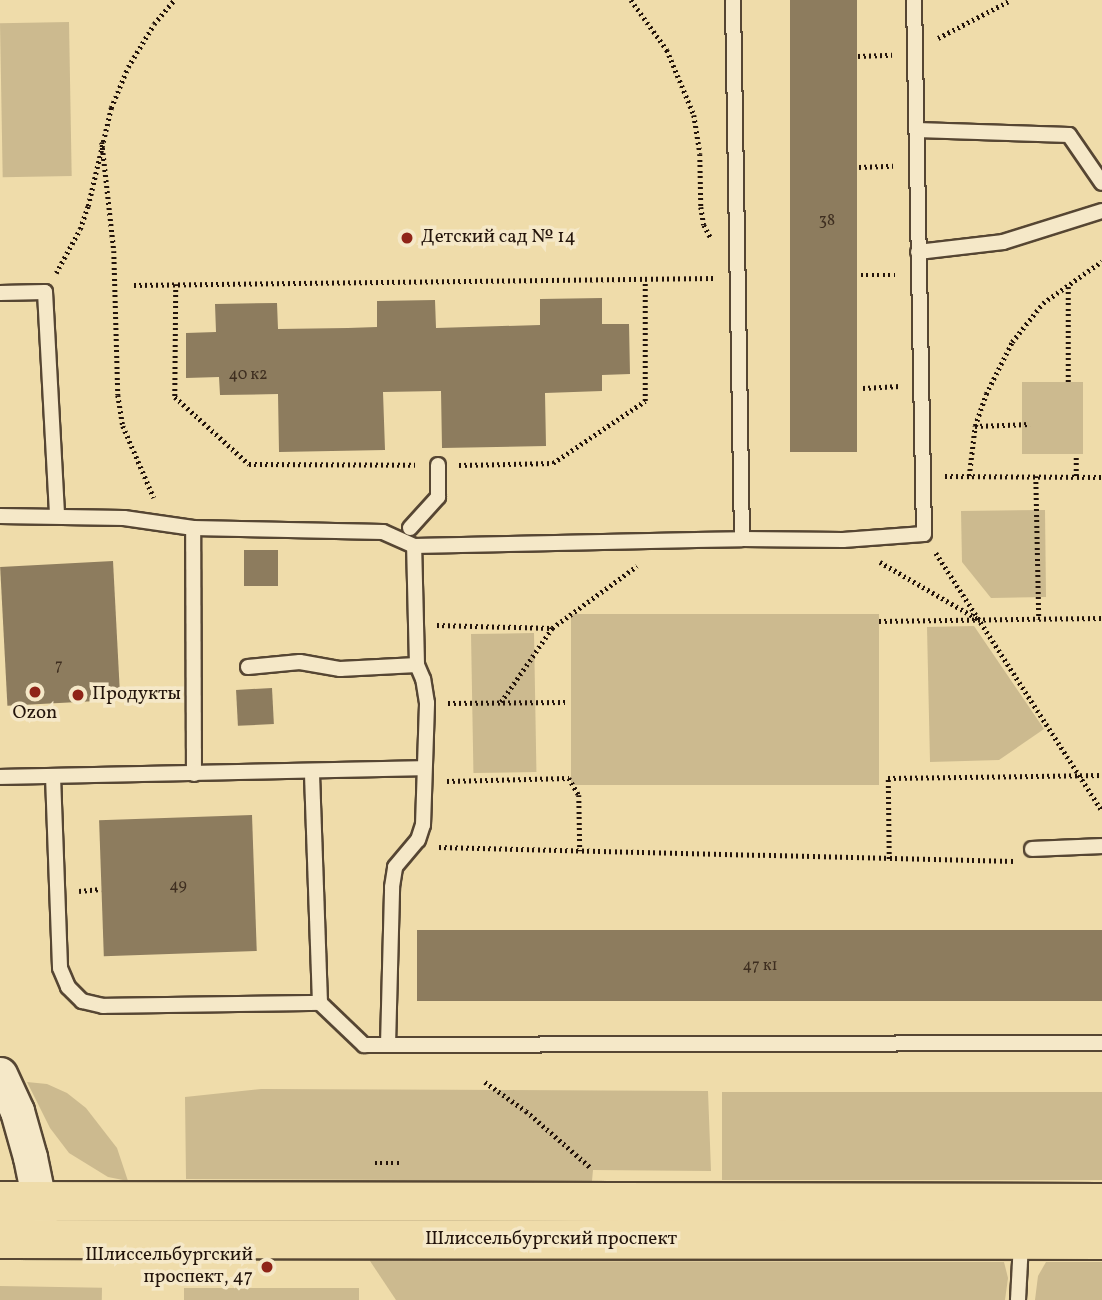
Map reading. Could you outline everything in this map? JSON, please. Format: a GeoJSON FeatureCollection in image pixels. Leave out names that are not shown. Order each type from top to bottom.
{"type":"FeatureCollection","features":[{"type":"Feature","properties":{"kind":"main road","name":"Шлиссельбургский проспект"},"geometry":{"type":"LineString","coordinates":[[0,1201],[1022,1222],[1102,1240]]}},
{"type":"Feature","properties":{"kind":"main road","name":"Шлиссельбургский проспект"},"geometry":{"type":"LineString","coordinates":[[0,1239],[1022,1222],[1102,1203]]}},
{"type":"Feature","properties":{"kind":"street"},"geometry":{"type":"LineString","coordinates":[[0,1074],[17,1111],[39,1201],[40,1239]]}},
{"type":"Feature","properties":{"kind":"lane"},"geometry":{"type":"LineString","coordinates":[[733,0],[742,539]]}},
{"type":"Feature","properties":{"kind":"lane"},"geometry":{"type":"LineString","coordinates":[[0,516],[124,518],[193,528],[383,532],[414,546],[742,539],[843,540],[924,534],[914,0]]}},
{"type":"Feature","properties":{"kind":"lane"},"geometry":{"type":"LineString","coordinates":[[916,130],[1069,135],[1102,183]]}},
{"type":"Feature","properties":{"kind":"lane"},"geometry":{"type":"LineString","coordinates":[[918,252],[1003,242],[1102,211]]}},
{"type":"Feature","properties":{"kind":"lane"},"geometry":{"type":"LineString","coordinates":[[0,293],[45,292],[57,515]]}},
{"type":"Feature","properties":{"kind":"lane"},"geometry":{"type":"LineString","coordinates":[[410,528],[438,497],[438,465]]}},
{"type":"Feature","properties":{"kind":"lane"},"geometry":{"type":"LineString","coordinates":[[193,528],[194,774]]}},
{"type":"Feature","properties":{"kind":"lane"},"geometry":{"type":"LineString","coordinates":[[388,1045],[392,887],[395,867],[418,840],[423,824],[427,703],[423,679],[417,665],[414,546]]}},
{"type":"Feature","properties":{"kind":"lane"},"geometry":{"type":"LineString","coordinates":[[248,667],[300,662],[340,669],[417,665]]}},
{"type":"Feature","properties":{"kind":"lane"},"geometry":{"type":"LineString","coordinates":[[312,772],[320,1003]]}},
{"type":"Feature","properties":{"kind":"lane"},"geometry":{"type":"LineString","coordinates":[[0,777],[312,772],[424,775]]}},
{"type":"Feature","properties":{"kind":"lane"},"geometry":{"type":"LineString","coordinates":[[53,776],[60,968],[68,987],[82,1001],[103,1006],[320,1003],[365,1045],[1102,1043]]}},
{"type":"Feature","properties":{"kind":"lane"},"geometry":{"type":"LineString","coordinates":[[1032,849],[1102,846]]}},
{"type":"Feature","properties":{"kind":"lane"},"geometry":{"type":"LineString","coordinates":[[1018,1300],[1022,1222]]}},
{"type":"Feature","properties":{"kind":"path"},"geometry":{"type":"LineString","coordinates":[[45,292],[80,229],[102,142],[128,67],[154,24],[174,0]]}},
{"type":"Feature","properties":{"kind":"path"},"geometry":{"type":"LineString","coordinates":[[631,0],[667,50],[684,85],[694,115],[698,141],[704,225],[715,245],[739,275]]}},
{"type":"Feature","properties":{"kind":"path"},"geometry":{"type":"LineString","coordinates":[[858,56],[915,54],[940,36],[1012,0]]}},
{"type":"Feature","properties":{"kind":"path"},"geometry":{"type":"LineString","coordinates":[[102,142],[114,251],[118,395],[123,426],[163,525]]}},
{"type":"Feature","properties":{"kind":"path"},"geometry":{"type":"LineString","coordinates":[[859,166],[917,165]]}},
{"type":"Feature","properties":{"kind":"path"},"geometry":{"type":"LineString","coordinates":[[970,476],[975,426],[986,394],[1012,342],[1043,303],[1102,261]]}},
{"type":"Feature","properties":{"kind":"path"},"geometry":{"type":"LineString","coordinates":[[134,285],[645,281],[739,275]]}},
{"type":"Feature","properties":{"kind":"path"},"geometry":{"type":"LineString","coordinates":[[861,275],[919,275]]}},
{"type":"Feature","properties":{"kind":"path"},"geometry":{"type":"LineString","coordinates":[[176,284],[175,397],[249,464],[438,465],[553,463],[645,401],[645,281]]}},
{"type":"Feature","properties":{"kind":"path"},"geometry":{"type":"LineString","coordinates":[[1068,285],[1068,382]]}},
{"type":"Feature","properties":{"kind":"path"},"geometry":{"type":"LineString","coordinates":[[863,388],[920,385]]}},
{"type":"Feature","properties":{"kind":"path"},"geometry":{"type":"LineString","coordinates":[[975,426],[1030,424]]}},
{"type":"Feature","properties":{"kind":"path"},"geometry":{"type":"LineString","coordinates":[[1076,455],[1076,476]]}},
{"type":"Feature","properties":{"kind":"path"},"geometry":{"type":"LineString","coordinates":[[923,476],[1102,477]]}},
{"type":"Feature","properties":{"kind":"path"},"geometry":{"type":"LineString","coordinates":[[1036,476],[1039,619]]}},
{"type":"Feature","properties":{"kind":"path"},"geometry":{"type":"LineString","coordinates":[[924,534],[1102,811]]}},
{"type":"Feature","properties":{"kind":"path"},"geometry":{"type":"LineString","coordinates":[[843,540],[979,619]]}},
{"type":"Feature","properties":{"kind":"path"},"geometry":{"type":"LineString","coordinates":[[501,702],[552,628],[654,554],[667,541]]}},
{"type":"Feature","properties":{"kind":"path"},"geometry":{"type":"LineString","coordinates":[[879,621],[1102,618]]}},
{"type":"Feature","properties":{"kind":"path"},"geometry":{"type":"LineString","coordinates":[[416,624],[552,628]]}},
{"type":"Feature","properties":{"kind":"path"},"geometry":{"type":"LineString","coordinates":[[427,703],[565,702]]}},
{"type":"Feature","properties":{"kind":"path"},"geometry":{"type":"LineString","coordinates":[[424,775],[569,778],[579,795],[580,851]]}},
{"type":"Feature","properties":{"kind":"path"},"geometry":{"type":"LineString","coordinates":[[889,859],[888,778],[1102,775]]}},
{"type":"Feature","properties":{"kind":"path"},"geometry":{"type":"LineString","coordinates":[[418,840],[438,847],[1011,863],[1032,849]]}},
{"type":"Feature","properties":{"kind":"path"},"geometry":{"type":"LineString","coordinates":[[89,890],[102,890]]}},
{"type":"Feature","properties":{"kind":"path"},"geometry":{"type":"LineString","coordinates":[[485,1082],[526,1111],[599,1174]]}},
{"type":"Feature","properties":{"kind":"shaded area"},"geometry":{"type":"Polygon","coordinates":[[[69,22],[72,176],[3,177],[0,23],[69,22]]]}},
{"type":"Feature","properties":{"kind":"shaded area"},"geometry":{"type":"Polygon","coordinates":[[[1022,382],[1083,382],[1083,454],[1022,454],[1022,382]]]}},
{"type":"Feature","properties":{"kind":"shaded area"},"geometry":{"type":"Polygon","coordinates":[[[1045,510],[1046,597],[991,598],[962,562],[961,511],[1045,510]]]}},
{"type":"Feature","properties":{"kind":"shaded area"},"geometry":{"type":"Polygon","coordinates":[[[571,614],[879,614],[879,785],[571,785],[571,614]]]}},
{"type":"Feature","properties":{"kind":"shaded area"},"geometry":{"type":"Polygon","coordinates":[[[974,626],[1044,729],[999,760],[930,762],[927,627],[974,626]]]}},
{"type":"Feature","properties":{"kind":"shaded area"},"geometry":{"type":"Polygon","coordinates":[[[534,633],[536,772],[473,773],[471,634],[534,633]]]}},
{"type":"Feature","properties":{"kind":"shaded area"},"geometry":{"type":"Polygon","coordinates":[[[27,1082],[47,1084],[67,1093],[86,1108],[117,1148],[128,1181],[108,1177],[69,1153],[50,1128],[27,1082]]]}},
{"type":"Feature","properties":{"kind":"shaded area"},"geometry":{"type":"Polygon","coordinates":[[[261,1089],[708,1091],[711,1171],[593,1170],[592,1181],[186,1179],[185,1097],[261,1089]]]}},
{"type":"Feature","properties":{"kind":"shaded area"},"geometry":{"type":"Polygon","coordinates":[[[722,1092],[1102,1092],[1102,1180],[722,1180],[722,1092]]]}},
{"type":"Feature","properties":{"kind":"shaded area"},"geometry":{"type":"Polygon","coordinates":[[[370,1261],[1004,1262],[1008,1278],[1005,1300],[396,1300],[370,1261]]]}},
{"type":"Feature","properties":{"kind":"shaded area"},"geometry":{"type":"Polygon","coordinates":[[[1046,1262],[1102,1262],[1102,1300],[1035,1300],[1038,1276],[1046,1262]]]}},
{"type":"Feature","properties":{"kind":"shaded area"},"geometry":{"type":"Polygon","coordinates":[[[0,1286],[102,1288],[102,1300],[0,1300],[0,1286]]]}},
{"type":"Feature","properties":{"kind":"shaded area"},"geometry":{"type":"Polygon","coordinates":[[[184,1288],[359,1288],[359,1300],[184,1300],[184,1288]]]}},
{"type":"Feature","properties":{"kind":"building"},"geometry":{"type":"Polygon","coordinates":[[[790,0],[857,0],[857,452],[790,452],[790,0]]]}},
{"type":"Feature","properties":{"kind":"building"},"geometry":{"type":"Polygon","coordinates":[[[602,298],[602,324],[629,324],[630,374],[602,375],[602,391],[545,393],[546,446],[442,448],[441,391],[383,392],[385,450],[279,452],[278,394],[220,395],[219,377],[186,378],[186,333],[216,332],[215,304],[277,303],[278,329],[348,328],[377,327],[377,301],[435,300],[436,328],[540,325],[540,299],[602,298]]]}},
{"type":"Feature","properties":{"kind":"building"},"geometry":{"type":"Polygon","coordinates":[[[244,550],[278,550],[278,586],[244,586],[244,550]]]}},
{"type":"Feature","properties":{"kind":"building"},"geometry":{"type":"Polygon","coordinates":[[[113,561],[120,700],[7,706],[0,567],[113,561]]]}},
{"type":"Feature","properties":{"kind":"building"},"geometry":{"type":"Polygon","coordinates":[[[272,688],[274,724],[238,726],[236,690],[272,688]]]}},
{"type":"Feature","properties":{"kind":"building"},"geometry":{"type":"Polygon","coordinates":[[[252,815],[257,951],[104,956],[99,820],[252,815]]]}},
{"type":"Feature","properties":{"kind":"building"},"geometry":{"type":"Polygon","coordinates":[[[417,930],[1102,930],[1102,1001],[417,1001],[417,930]]]}},
{"type":"Feature","properties":{"kind":"place","name":"Детский сад № 14"},"geometry":{"type":"Point","coordinates":[407,238]}},
{"type":"Feature","properties":{"kind":"place","name":"Ozon"},"geometry":{"type":"Point","coordinates":[35,692]}},
{"type":"Feature","properties":{"kind":"place","name":"Продукты"},"geometry":{"type":"Point","coordinates":[78,695]}},
{"type":"Feature","properties":{"kind":"place","name":"Шлиссельбургский проспект, 47"},"geometry":{"type":"Point","coordinates":[267,1267]}}]}
